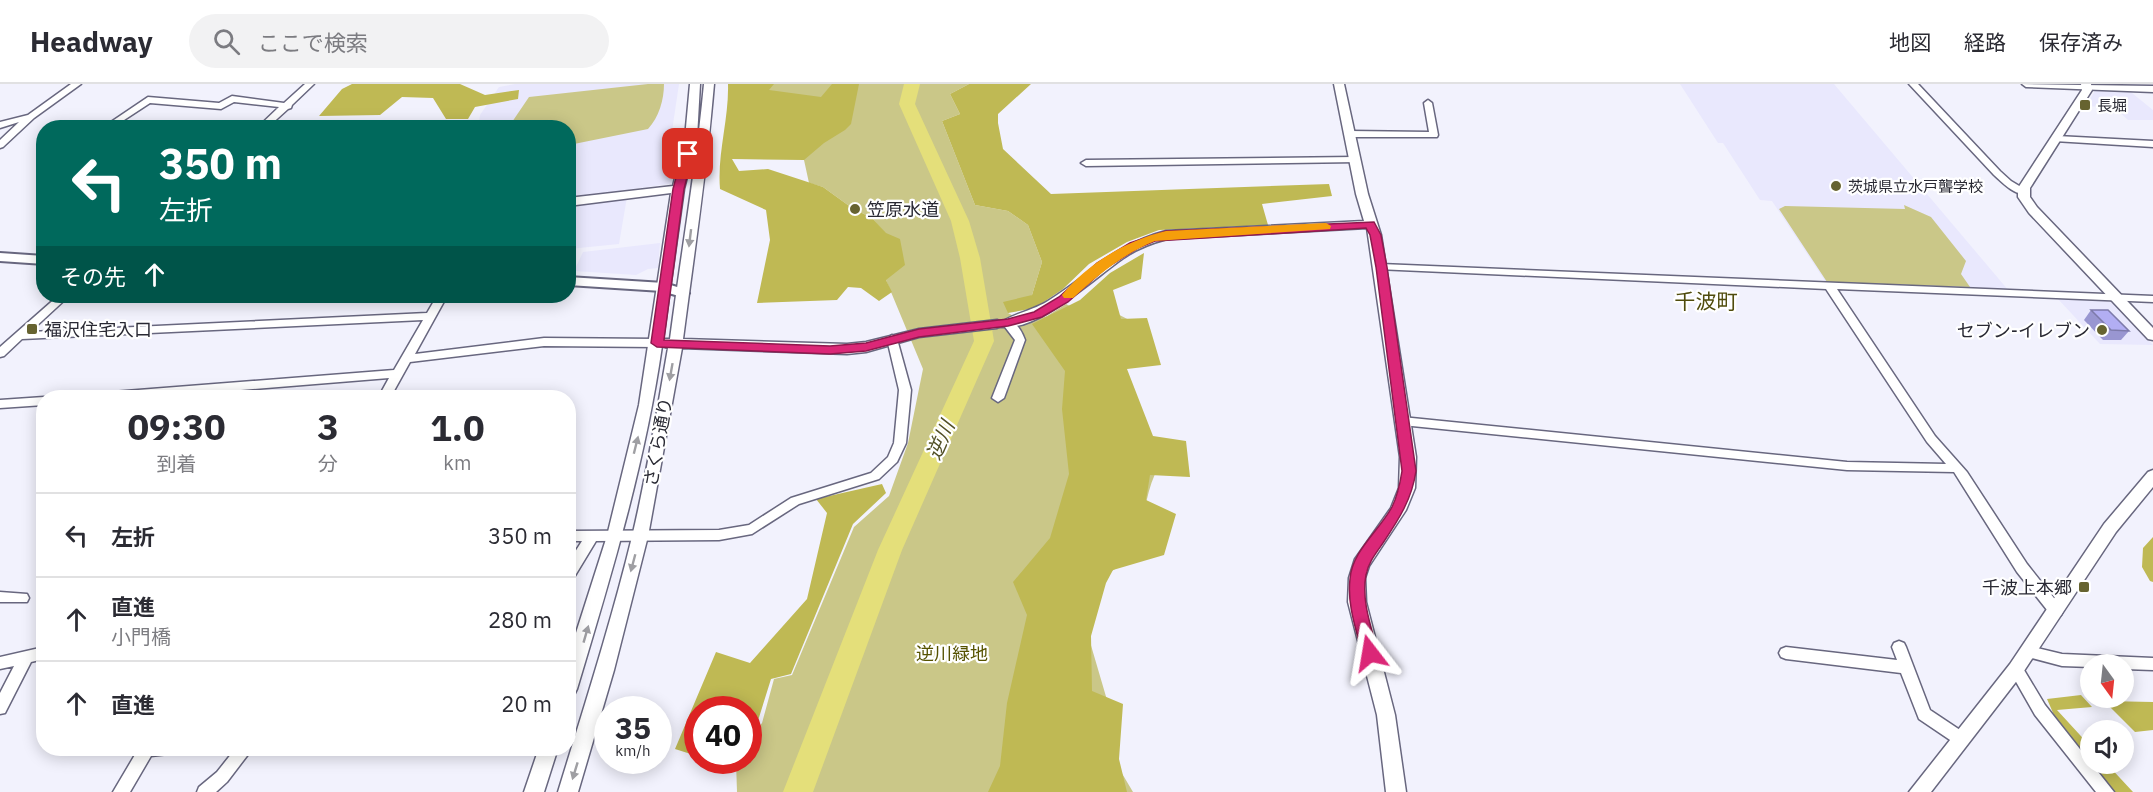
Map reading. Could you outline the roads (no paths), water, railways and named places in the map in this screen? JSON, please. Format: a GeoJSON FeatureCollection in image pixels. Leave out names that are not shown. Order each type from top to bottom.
{"type":"FeatureCollection","features":[{"type":"Feature","properties":{"kind":"main road"},"geometry":{"type":"LineString","coordinates":[[0,248],[36,250]]}},
{"type":"Feature","properties":{"kind":"main road"},"geometry":{"type":"LineString","coordinates":[[0,257],[36,259]]}},
{"type":"Feature","properties":{"kind":"main road"},"geometry":{"type":"LineString","coordinates":[[576,282],[663,292]]}},
{"type":"Feature","properties":{"kind":"main road"},"geometry":{"type":"LineString","coordinates":[[576,292],[682,293]]}},
{"type":"Feature","properties":{"kind":"street"},"geometry":{"type":"LineString","coordinates":[[0,145],[31,116],[77,84]]}},
{"type":"Feature","properties":{"kind":"street"},"geometry":{"type":"LineString","coordinates":[[271,120],[310,84]]}},
{"type":"Feature","properties":{"kind":"street","name":"さくら通り"},"geometry":{"type":"LineString","coordinates":[[576,663],[615,536],[646,405],[678,189],[691,138],[695,84]]}},
{"type":"Feature","properties":{"kind":"street","name":"さくら通り"},"geometry":{"type":"LineString","coordinates":[[568,792],[605,670],[640,536],[676,343],[697,182],[703,153],[709,84]]}},
{"type":"Feature","properties":{"kind":"street"},"geometry":{"type":"LineString","coordinates":[[1340,84],[1370,224],[1376,235],[1408,457],[1407,488],[1398,510],[1361,564],[1357,590],[1361,616],[1386,715],[1396,792]]}},
{"type":"Feature","properties":{"kind":"street"},"geometry":{"type":"LineString","coordinates":[[1913,84],[1997,173],[2008,183],[2024,192],[2033,210],[2153,336]]}},
{"type":"Feature","properties":{"kind":"street"},"geometry":{"type":"LineString","coordinates":[[2026,84],[2153,88]]}},
{"type":"Feature","properties":{"kind":"street"},"geometry":{"type":"LineString","coordinates":[[2024,192],[2087,90],[2086,85]]}},
{"type":"Feature","properties":{"kind":"street"},"geometry":{"type":"LineString","coordinates":[[118,120],[148,100],[222,106],[232,99],[288,106]]}},
{"type":"Feature","properties":{"kind":"street"},"geometry":{"type":"LineString","coordinates":[[1350,134],[1434,135],[1428,103]]}},
{"type":"Feature","properties":{"kind":"street"},"geometry":{"type":"LineString","coordinates":[[0,125],[31,116]]}},
{"type":"Feature","properties":{"kind":"street"},"geometry":{"type":"LineString","coordinates":[[2057,139],[2153,144]]}},
{"type":"Feature","properties":{"kind":"street"},"geometry":{"type":"LineString","coordinates":[[1086,163],[1355,160]]}},
{"type":"Feature","properties":{"kind":"street"},"geometry":{"type":"LineString","coordinates":[[576,201],[678,189]]}},
{"type":"Feature","properties":{"kind":"street"},"geometry":{"type":"LineString","coordinates":[[405,359],[544,342],[676,343],[830,350],[866,347],[892,339],[962,327],[1003,323],[1038,315],[1102,266],[1134,245],[1152,238],[1166,235],[1370,224]]}},
{"type":"Feature","properties":{"kind":"street"},"geometry":{"type":"LineString","coordinates":[[1381,267],[2153,299]]}},
{"type":"Feature","properties":{"kind":"street"},"geometry":{"type":"LineString","coordinates":[[1830,286],[1931,439],[1963,475],[2022,568],[2056,611]]}},
{"type":"Feature","properties":{"kind":"street"},"geometry":{"type":"LineString","coordinates":[[0,353],[56,303]]}},
{"type":"Feature","properties":{"kind":"street"},"geometry":{"type":"LineString","coordinates":[[388,390],[437,303]]}},
{"type":"Feature","properties":{"kind":"street"},"geometry":{"type":"LineString","coordinates":[[19,336],[429,316]]}},
{"type":"Feature","properties":{"kind":"street"},"geometry":{"type":"LineString","coordinates":[[998,398],[1020,340],[1016,331],[1003,323]]}},
{"type":"Feature","properties":{"kind":"street"},"geometry":{"type":"LineString","coordinates":[[576,536],[719,535],[752,530],[795,501],[875,476],[893,459],[900,443],[905,390],[892,339]]}},
{"type":"Feature","properties":{"kind":"street"},"geometry":{"type":"LineString","coordinates":[[190,390],[397,374]]}},
{"type":"Feature","properties":{"kind":"street"},"geometry":{"type":"LineString","coordinates":[[0,404],[36,402]]}},
{"type":"Feature","properties":{"kind":"street"},"geometry":{"type":"LineString","coordinates":[[1402,421],[1847,466],[1955,468]]}},
{"type":"Feature","properties":{"kind":"street"},"geometry":{"type":"LineString","coordinates":[[1919,792],[2029,652],[2110,528],[2153,476]]}},
{"type":"Feature","properties":{"kind":"street"},"geometry":{"type":"LineString","coordinates":[[576,561],[592,536]]}},
{"type":"Feature","properties":{"kind":"street"},"geometry":{"type":"LineString","coordinates":[[0,597],[22,598]]}},
{"type":"Feature","properties":{"kind":"street"},"geometry":{"type":"LineString","coordinates":[[1899,647],[1924,714],[1960,738]]}},
{"type":"Feature","properties":{"kind":"street"},"geometry":{"type":"LineString","coordinates":[[2029,652],[2062,660],[2153,664]]}},
{"type":"Feature","properties":{"kind":"street"},"geometry":{"type":"LineString","coordinates":[[1786,653],[1905,667]]}},
{"type":"Feature","properties":{"kind":"street"},"geometry":{"type":"LineString","coordinates":[[0,663],[36,655]]}},
{"type":"Feature","properties":{"kind":"street"},"geometry":{"type":"LineString","coordinates":[[0,708],[26,657]]}},
{"type":"Feature","properties":{"kind":"street"},"geometry":{"type":"LineString","coordinates":[[2016,669],[2040,710],[2106,792]]}},
{"type":"Feature","properties":{"kind":"street"},"geometry":{"type":"LineString","coordinates":[[121,792],[143,756]]}},
{"type":"Feature","properties":{"kind":"street"},"geometry":{"type":"LineString","coordinates":[[205,792],[222,777],[239,756]]}},
{"type":"Feature","properties":{"kind":"street"},"geometry":{"type":"LineString","coordinates":[[534,792],[546,756]]}},
{"type":"Feature","properties":{"kind":"waterway","name":"逆川"},"geometry":{"type":"LineString","coordinates":[[798,792],[890,550],[984,341],[970,258],[960,221],[907,104],[912,84]]}},
{"type":"Feature","properties":{"kind":"place","name":"長堀"},"geometry":{"type":"Point","coordinates":[2085,105]}},
{"type":"Feature","properties":{"kind":"place","name":"茨城県立水戸聾学校"},"geometry":{"type":"Point","coordinates":[1836,186]}},
{"type":"Feature","properties":{"kind":"place","name":"笠原水道"},"geometry":{"type":"Point","coordinates":[855,209]}},
{"type":"Feature","properties":{"kind":"place","name":"福沢住宅入口"},"geometry":{"type":"Point","coordinates":[32,329]}},
{"type":"Feature","properties":{"kind":"place","name":"セブン-イレブン"},"geometry":{"type":"Point","coordinates":[2102,330]}},
{"type":"Feature","properties":{"kind":"place","name":"千波上本郷"},"geometry":{"type":"Point","coordinates":[2084,587]}},
{"type":"Feature","properties":{"kind":"district","name":"千波町"},"geometry":{"type":"Point","coordinates":[1706,301]}},
{"type":"Feature","properties":{"kind":"park label","name":"逆川緑地"},"geometry":{"type":"Point","coordinates":[952,653]}}]}
